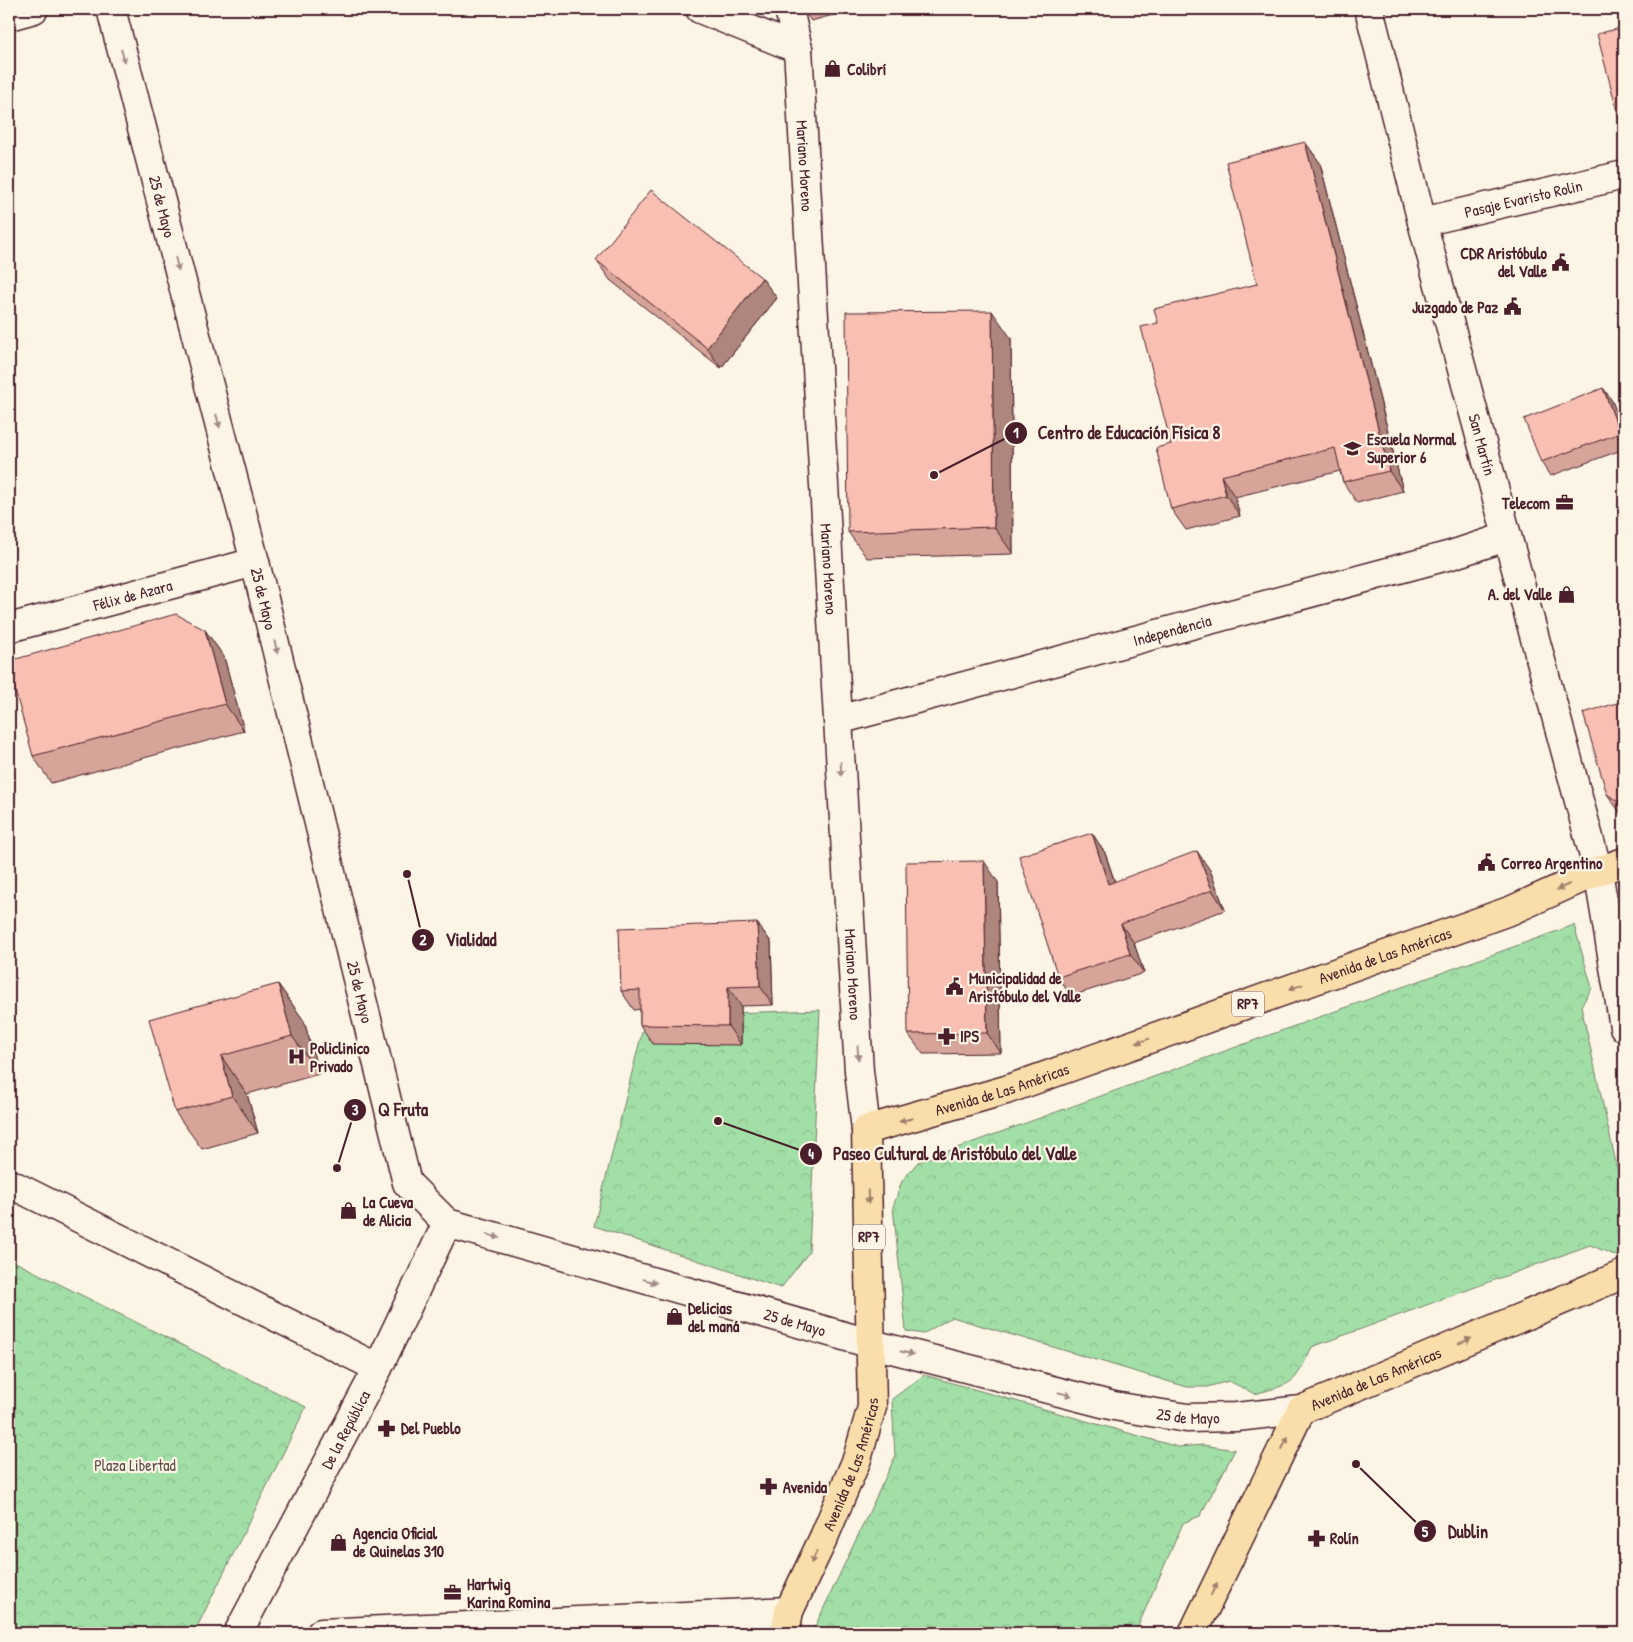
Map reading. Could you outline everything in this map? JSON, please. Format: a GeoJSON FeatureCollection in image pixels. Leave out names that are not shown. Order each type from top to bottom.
{"type":"FeatureCollection","features":[{"type":"Feature","properties":{"kind":"main road","name":"Avenida de Las Américas"},"geometry":{"type":"LineString","coordinates":[[787,1622],[857,1459],[872,1406],[866,1130],[1006,1090],[1466,927],[1512,910],[1598,871],[1624,862]]}},
{"type":"Feature","properties":{"kind":"main road","name":"Avenida de Las Américas"},"geometry":{"type":"LineString","coordinates":[[1193,1633],[1301,1410],[1624,1274]]}},
{"type":"Feature","properties":{"kind":"street"},"geometry":{"type":"LineString","coordinates":[[9,16],[34,9]]}},
{"type":"Feature","properties":{"kind":"street","name":"25 de Mayo"},"geometry":{"type":"LineString","coordinates":[[111,9],[255,562],[407,1183],[447,1223],[872,1344],[1114,1406],[1158,1415],[1187,1418],[1236,1418],[1301,1410]]}},
{"type":"Feature","properties":{"kind":"street"},"geometry":{"type":"LineString","coordinates":[[700,9],[798,49]]}},
{"type":"Feature","properties":{"kind":"street","name":"Mariano Moreno"},"geometry":{"type":"LineString","coordinates":[[789,9],[798,49],[859,1072],[866,1130]]}},
{"type":"Feature","properties":{"kind":"street","name":"San Martín"},"geometry":{"type":"LineString","coordinates":[[1369,9],[1422,222],[1598,871],[1624,1027]]}},
{"type":"Feature","properties":{"kind":"street","name":"Pasaje Evaristo Rolin"},"geometry":{"type":"LineString","coordinates":[[1422,222],[1624,175]]}},
{"type":"Feature","properties":{"kind":"street","name":"Independencia"},"geometry":{"type":"LineString","coordinates":[[838,720],[1451,555],[1506,537]]}},
{"type":"Feature","properties":{"kind":"street","name":"Félix de Azara"},"geometry":{"type":"LineString","coordinates":[[9,628],[255,562]]}},
{"type":"Feature","properties":{"kind":"street"},"geometry":{"type":"LineString","coordinates":[[9,1183],[378,1368]]}},
{"type":"Feature","properties":{"kind":"street","name":"De la República"},"geometry":{"type":"LineString","coordinates":[[238,1633],[378,1368],[447,1223]]}},
{"type":"Feature","properties":{"kind":"street"},"geometry":{"type":"LineString","coordinates":[[321,1633],[787,1622]]}},
{"type":"Feature","properties":{"kind":"green space"},"geometry":{"type":"Polygon","coordinates":[[[1574,925],[1592,988],[1581,1006],[1624,1199],[1624,1259],[1590,1245],[1312,1347],[1301,1369],[1292,1381],[1255,1394],[1229,1381],[1207,1387],[1187,1387],[952,1317],[923,1334],[906,1331],[893,1207],[902,1181],[918,1162],[1574,925]]]}},
{"type":"Feature","properties":{"kind":"green space"},"geometry":{"type":"Polygon","coordinates":[[[820,1010],[809,1252],[781,1288],[594,1226],[646,1016],[820,1010]]]}},
{"type":"Feature","properties":{"kind":"green space","name":"Plaza Libertad"},"geometry":{"type":"Polygon","coordinates":[[[9,1259],[306,1407],[194,1633],[9,1633],[9,1259]]]}},
{"type":"Feature","properties":{"kind":"green space"},"geometry":{"type":"Polygon","coordinates":[[[924,1375],[1178,1447],[1203,1445],[1235,1450],[1200,1516],[1183,1523],[1135,1633],[812,1633],[895,1457],[892,1399],[924,1375]]]}},
{"type":"Feature","properties":{"kind":"building"},"geometry":{"type":"Polygon","coordinates":[[[1624,27],[1624,133],[1623,133],[1597,34],[1624,27]]]}},
{"type":"Feature","properties":{"kind":"building"},"geometry":{"type":"Polygon","coordinates":[[[1305,142],[1389,471],[1343,482],[1335,448],[1221,476],[1226,495],[1171,509],[1156,448],[1171,444],[1141,327],[1158,323],[1154,309],[1257,284],[1226,162],[1305,142]]]}},
{"type":"Feature","properties":{"kind":"building"},"geometry":{"type":"Polygon","coordinates":[[[651,190],[762,278],[707,348],[596,260],[651,190]]]}},
{"type":"Feature","properties":{"kind":"building"},"geometry":{"type":"Polygon","coordinates":[[[992,311],[994,527],[848,532],[846,312],[992,311]]]}},
{"type":"Feature","properties":{"kind":"building"},"geometry":{"type":"Polygon","coordinates":[[[1603,388],[1620,433],[1541,462],[1524,419],[1603,388]]]}},
{"type":"Feature","properties":{"kind":"building"},"geometry":{"type":"Polygon","coordinates":[[[176,614],[205,630],[225,704],[33,756],[9,669],[9,661],[176,614]]]}},
{"type":"Feature","properties":{"kind":"building"},"geometry":{"type":"Polygon","coordinates":[[[1624,701],[1624,806],[1607,794],[1583,713],[1624,701]]]}},
{"type":"Feature","properties":{"kind":"building"},"geometry":{"type":"Polygon","coordinates":[[[1092,833],[1108,884],[1197,851],[1212,890],[1121,924],[1130,954],[1058,977],[1019,856],[1092,833]]]}},
{"type":"Feature","properties":{"kind":"building"},"geometry":{"type":"Polygon","coordinates":[[[984,861],[987,1033],[908,1034],[906,862],[984,861]]]}},
{"type":"Feature","properties":{"kind":"building"},"geometry":{"type":"Polygon","coordinates":[[[757,923],[760,986],[728,987],[728,1026],[640,1025],[640,990],[621,991],[619,928],[757,923]]]}},
{"type":"Feature","properties":{"kind":"building"},"geometry":{"type":"Polygon","coordinates":[[[278,984],[292,1036],[221,1056],[232,1096],[175,1112],[149,1019],[278,984]]]}},
{"type":"Feature","properties":{"kind":"place","name":"Colibrí"},"geometry":{"type":"Point","coordinates":[833,69]}},
{"type":"Feature","properties":{"kind":"place","name":"CDR Aristóbulo del Valle"},"geometry":{"type":"Point","coordinates":[1561,262]}},
{"type":"Feature","properties":{"kind":"place","name":"Juzgado de Paz"},"geometry":{"type":"Point","coordinates":[1512,307]}},
{"type":"Feature","properties":{"kind":"place","name":"Escuela Normal Superior 6"},"geometry":{"type":"Point","coordinates":[1353,448]}},
{"type":"Feature","properties":{"kind":"place","name":"Centro de Educación Física 8"},"geometry":{"type":"Point","coordinates":[934,475]}},
{"type":"Feature","properties":{"kind":"place","name":"Telecom"},"geometry":{"type":"Point","coordinates":[1564,503]}},
{"type":"Feature","properties":{"kind":"place","name":"A. del Valle"},"geometry":{"type":"Point","coordinates":[1566,594]}},
{"type":"Feature","properties":{"kind":"place","name":"Correo Argentino"},"geometry":{"type":"Point","coordinates":[1487,863]}},
{"type":"Feature","properties":{"kind":"place","name":"Vialidad"},"geometry":{"type":"Point","coordinates":[407,874]}},
{"type":"Feature","properties":{"kind":"place","name":"Municipalidad de Aristóbulo del Valle"},"geometry":{"type":"Point","coordinates":[955,987]}},
{"type":"Feature","properties":{"kind":"place","name":"IPS"},"geometry":{"type":"Point","coordinates":[946,1036]}},
{"type":"Feature","properties":{"kind":"place","name":"Policlinico Privado"},"geometry":{"type":"Point","coordinates":[296,1057]}},
{"type":"Feature","properties":{"kind":"place","name":"Paseo Cultural de Aristóbulo del Valle"},"geometry":{"type":"Point","coordinates":[718,1121]}},
{"type":"Feature","properties":{"kind":"place","name":"Q Fruta"},"geometry":{"type":"Point","coordinates":[337,1168]}},
{"type":"Feature","properties":{"kind":"place","name":"La Cueva de Alicia"},"geometry":{"type":"Point","coordinates":[349,1211]}},
{"type":"Feature","properties":{"kind":"place","name":"Delicias del maná"},"geometry":{"type":"Point","coordinates":[674,1317]}},
{"type":"Feature","properties":{"kind":"place","name":"Del Pueblo"},"geometry":{"type":"Point","coordinates":[387,1428]}},
{"type":"Feature","properties":{"kind":"place","name":"Dublin"},"geometry":{"type":"Point","coordinates":[1356,1464]}},
{"type":"Feature","properties":{"kind":"place","name":"Avenida"},"geometry":{"type":"Point","coordinates":[769,1487]}},
{"type":"Feature","properties":{"kind":"place","name":"Rolín"},"geometry":{"type":"Point","coordinates":[1316,1538]}},
{"type":"Feature","properties":{"kind":"place","name":"Agencia Oficial de Quinelas 310"},"geometry":{"type":"Point","coordinates":[339,1542]}},
{"type":"Feature","properties":{"kind":"place","name":"Hartwig Karina Romina"},"geometry":{"type":"Point","coordinates":[453,1593]}}]}
